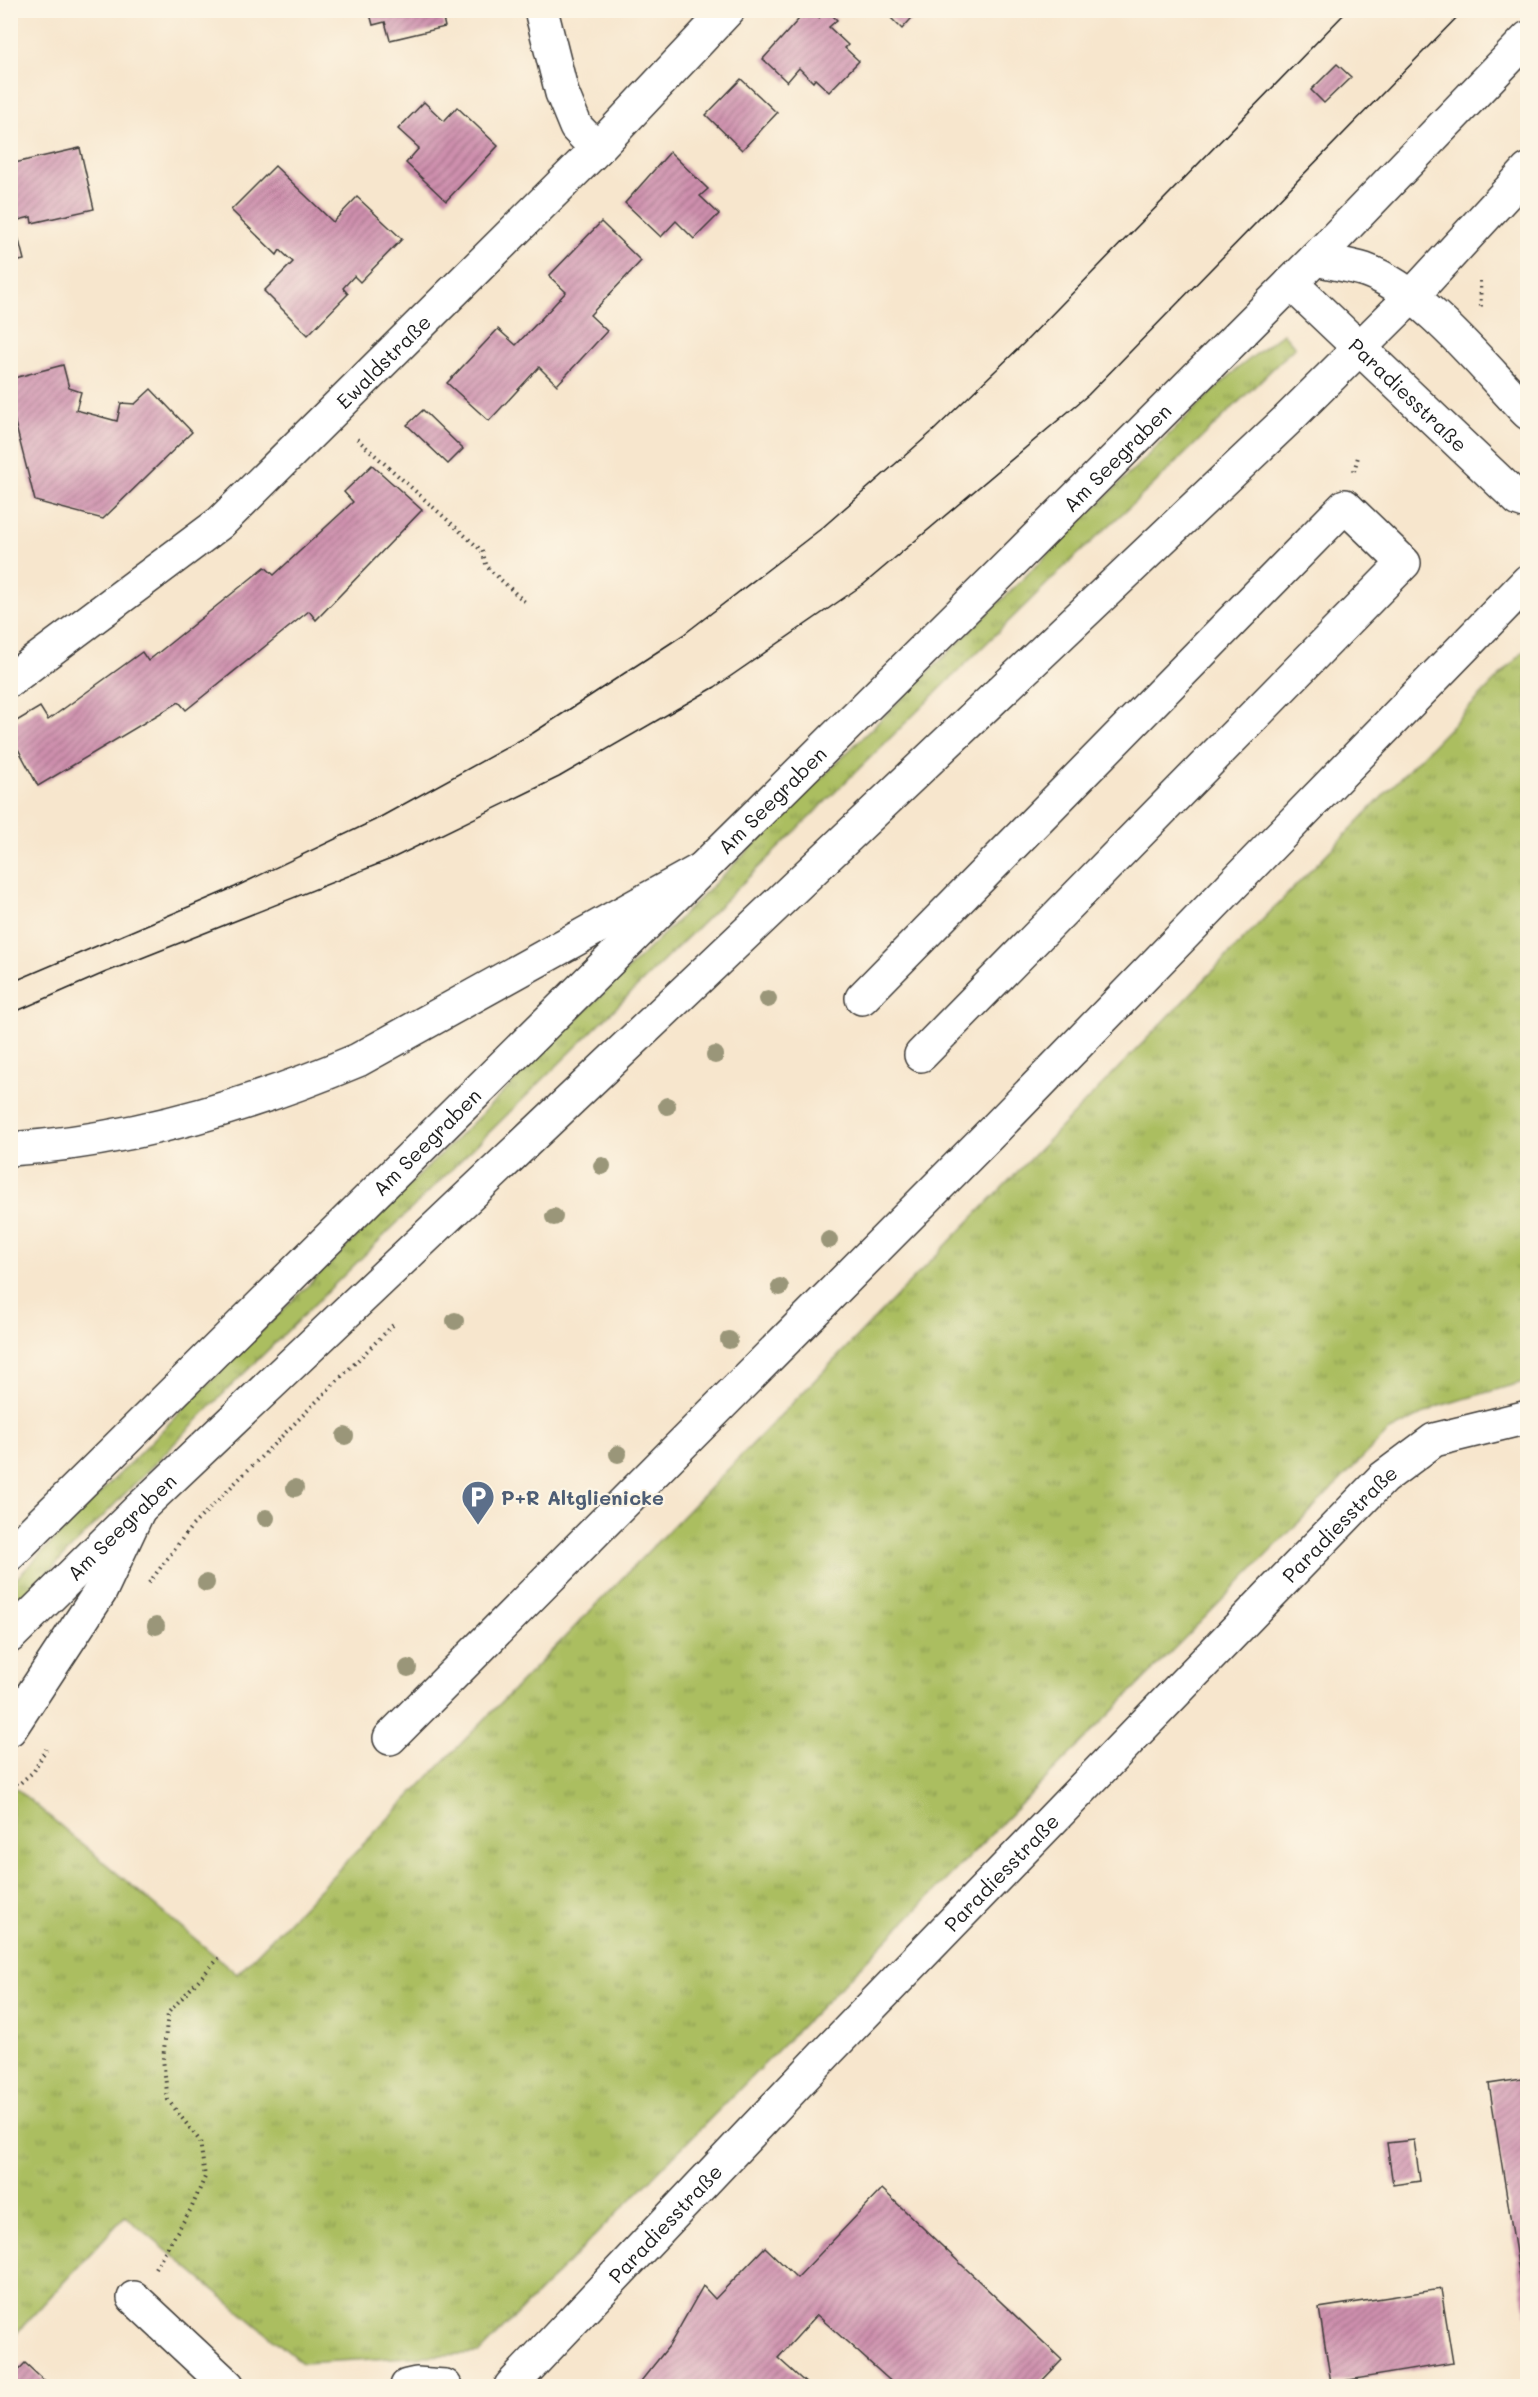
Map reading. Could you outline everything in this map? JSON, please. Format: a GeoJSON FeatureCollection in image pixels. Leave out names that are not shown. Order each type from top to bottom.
{"type":"FeatureCollection","features":[{"type":"Feature","properties":{"kind":"main road"},"geometry":{"type":"LineString","coordinates":[[541,10],[562,93],[576,127],[597,149]]}},
{"type":"Feature","properties":{"kind":"main road","name":"Ewaldstraße"},"geometry":{"type":"LineString","coordinates":[[11,679],[220,523],[597,149],[728,10]]}},
{"type":"Feature","properties":{"kind":"main road","name":"Am Seegraben"},"geometry":{"type":"LineString","coordinates":[[10,1554],[1291,283],[1527,38]]}},
{"type":"Feature","properties":{"kind":"main road","name":"Am Seegraben"},"geometry":{"type":"LineString","coordinates":[[10,1636],[139,1509],[1286,422],[1412,296],[1527,170]]}},
{"type":"Feature","properties":{"kind":"main road"},"geometry":{"type":"LineString","coordinates":[[1315,259],[1366,271],[1412,296],[1461,342],[1527,413]]}},
{"type":"Feature","properties":{"kind":"main road","name":"Paradiesstraße"},"geometry":{"type":"LineString","coordinates":[[1291,283],[1519,500],[1527,503]]}},
{"type":"Feature","properties":{"kind":"main road"},"geometry":{"type":"LineString","coordinates":[[862,998],[1345,506],[1404,563],[921,1055]]}},
{"type":"Feature","properties":{"kind":"main road"},"geometry":{"type":"LineString","coordinates":[[390,1738],[997,1127],[1527,581]]}},
{"type":"Feature","properties":{"kind":"main road"},"geometry":{"type":"LineString","coordinates":[[10,1149],[78,1142],[152,1128],[247,1103],[307,1082],[358,1060],[702,869]]}},
{"type":"Feature","properties":{"kind":"main road","name":"Paradiesstraße"},"geometry":{"type":"LineString","coordinates":[[511,2386],[829,2050],[1383,1478],[1434,1440],[1527,1417]]}},
{"type":"Feature","properties":{"kind":"main road"},"geometry":{"type":"LineString","coordinates":[[10,1729],[100,1592],[139,1509]]}},
{"type":"Feature","properties":{"kind":"main road"},"geometry":{"type":"LineString","coordinates":[[134,2298],[228,2386]]}},
{"type":"Feature","properties":{"kind":"main road"},"geometry":{"type":"LineString","coordinates":[[407,2386],[416,2384],[445,2386]]}},
{"type":"Feature","properties":{"kind":"path"},"geometry":{"type":"LineString","coordinates":[[329,414],[482,551],[487,567],[527,604]]}},
{"type":"Feature","properties":{"kind":"path"},"geometry":{"type":"LineString","coordinates":[[142,1593],[192,1527],[394,1324]]}},
{"type":"Feature","properties":{"kind":"path"},"geometry":{"type":"LineString","coordinates":[[10,1783],[18,1785],[34,1772],[50,1740]]}},
{"type":"Feature","properties":{"kind":"path"},"geometry":{"type":"LineString","coordinates":[[134,2298],[167,2250],[191,2209],[205,2177],[200,2141],[168,2100],[164,2059],[168,2013],[219,1959]]}},
{"type":"Feature","properties":{"kind":"green space"},"geometry":{"type":"Polygon","coordinates":[[[1283,333],[1295,347],[1150,488],[1064,567],[214,1403],[11,1610],[11,1584],[193,1399],[1206,398],[1237,369],[1283,333]]]}},
{"type":"Feature","properties":{"kind":"green space"},"geometry":{"type":"Polygon","coordinates":[[[1527,648],[1527,1381],[1439,1406],[1388,1432],[479,2353],[302,2363],[125,2216],[11,2339],[12,1785],[237,1974],[1527,648]]]}},
{"type":"Feature","properties":{"kind":"building"},"geometry":{"type":"Polygon","coordinates":[[[369,10],[441,10],[445,27],[390,40],[385,22],[373,25],[369,10]]]}},
{"type":"Feature","properties":{"kind":"building"},"geometry":{"type":"Polygon","coordinates":[[[807,10],[812,10],[819,18],[827,10],[837,20],[829,27],[848,45],[845,48],[859,61],[829,92],[815,79],[813,82],[799,68],[787,82],[763,59],[807,10]]]}},
{"type":"Feature","properties":{"kind":"building"},"geometry":{"type":"Polygon","coordinates":[[[883,10],[919,10],[902,29],[883,10]]]}},
{"type":"Feature","properties":{"kind":"building"},"geometry":{"type":"Polygon","coordinates":[[[1337,64],[1351,77],[1324,103],[1311,90],[1337,64]]]}},
{"type":"Feature","properties":{"kind":"building"},"geometry":{"type":"Polygon","coordinates":[[[741,79],[777,113],[742,150],[706,115],[741,79]]]}},
{"type":"Feature","properties":{"kind":"building"},"geometry":{"type":"Polygon","coordinates":[[[424,102],[444,121],[457,107],[498,146],[446,201],[406,163],[419,148],[398,129],[424,102]]]}},
{"type":"Feature","properties":{"kind":"building"},"geometry":{"type":"Polygon","coordinates":[[[80,148],[94,209],[32,223],[31,217],[14,221],[24,260],[10,263],[10,164],[80,148]]]}},
{"type":"Feature","properties":{"kind":"building"},"geometry":{"type":"Polygon","coordinates":[[[670,152],[708,189],[700,196],[719,214],[694,239],[676,221],[661,237],[625,203],[670,152]]]}},
{"type":"Feature","properties":{"kind":"building"},"geometry":{"type":"Polygon","coordinates":[[[275,166],[333,222],[357,197],[402,239],[360,282],[354,276],[343,288],[348,294],[308,335],[264,291],[293,262],[280,250],[277,255],[231,210],[275,166]]]}},
{"type":"Feature","properties":{"kind":"building"},"geometry":{"type":"Polygon","coordinates":[[[601,222],[641,261],[590,315],[607,331],[557,385],[539,367],[489,421],[447,383],[498,329],[516,345],[541,319],[566,292],[549,276],[601,222]]]}},
{"type":"Feature","properties":{"kind":"building"},"geometry":{"type":"Polygon","coordinates":[[[63,365],[69,388],[81,392],[76,410],[117,421],[121,403],[135,404],[151,389],[192,432],[103,519],[35,501],[10,403],[10,379],[63,365]]]}},
{"type":"Feature","properties":{"kind":"building"},"geometry":{"type":"Polygon","coordinates":[[[423,410],[463,449],[448,464],[407,425],[423,410]]]}},
{"type":"Feature","properties":{"kind":"building"},"geometry":{"type":"Polygon","coordinates":[[[372,465],[422,510],[316,620],[309,611],[186,710],[179,702],[38,786],[10,734],[10,725],[40,707],[48,720],[142,652],[148,661],[265,567],[274,575],[353,502],[344,492],[372,465]]]}},
{"type":"Feature","properties":{"kind":"building"},"geometry":{"type":"Polygon","coordinates":[[[1528,2078],[1528,2316],[1526,2316],[1489,2084],[1528,2078]]]}},
{"type":"Feature","properties":{"kind":"building"},"geometry":{"type":"Polygon","coordinates":[[[1414,2140],[1420,2181],[1393,2185],[1387,2143],[1414,2140]]]}},
{"type":"Feature","properties":{"kind":"building"},"geometry":{"type":"Polygon","coordinates":[[[882,2189],[1062,2360],[1037,2386],[896,2386],[817,2315],[778,2358],[809,2386],[637,2386],[669,2346],[703,2286],[715,2299],[765,2247],[797,2278],[882,2189]]]}},
{"type":"Feature","properties":{"kind":"building"},"geometry":{"type":"Polygon","coordinates":[[[1441,2289],[1453,2363],[1331,2383],[1319,2308],[1441,2289]]]}},
{"type":"Feature","properties":{"kind":"building"},"geometry":{"type":"Polygon","coordinates":[[[25,2363],[50,2386],[10,2386],[10,2379],[25,2363]]]}},
{"type":"Feature","properties":{"kind":"tram line"},"geometry":{"type":"LineString","coordinates":[[10,983],[235,887],[375,820],[533,733],[683,635],[822,528],[933,431],[1023,344],[1348,10]]}},
{"type":"Feature","properties":{"kind":"tram line"},"geometry":{"type":"LineString","coordinates":[[10,1014],[104,973],[391,859],[559,777],[715,687],[864,584],[1088,395],[1464,10]]}},
{"type":"Feature","properties":{"kind":"place","name":"P+R Altglienicke"},"geometry":{"type":"Point","coordinates":[478,1526]}}]}
